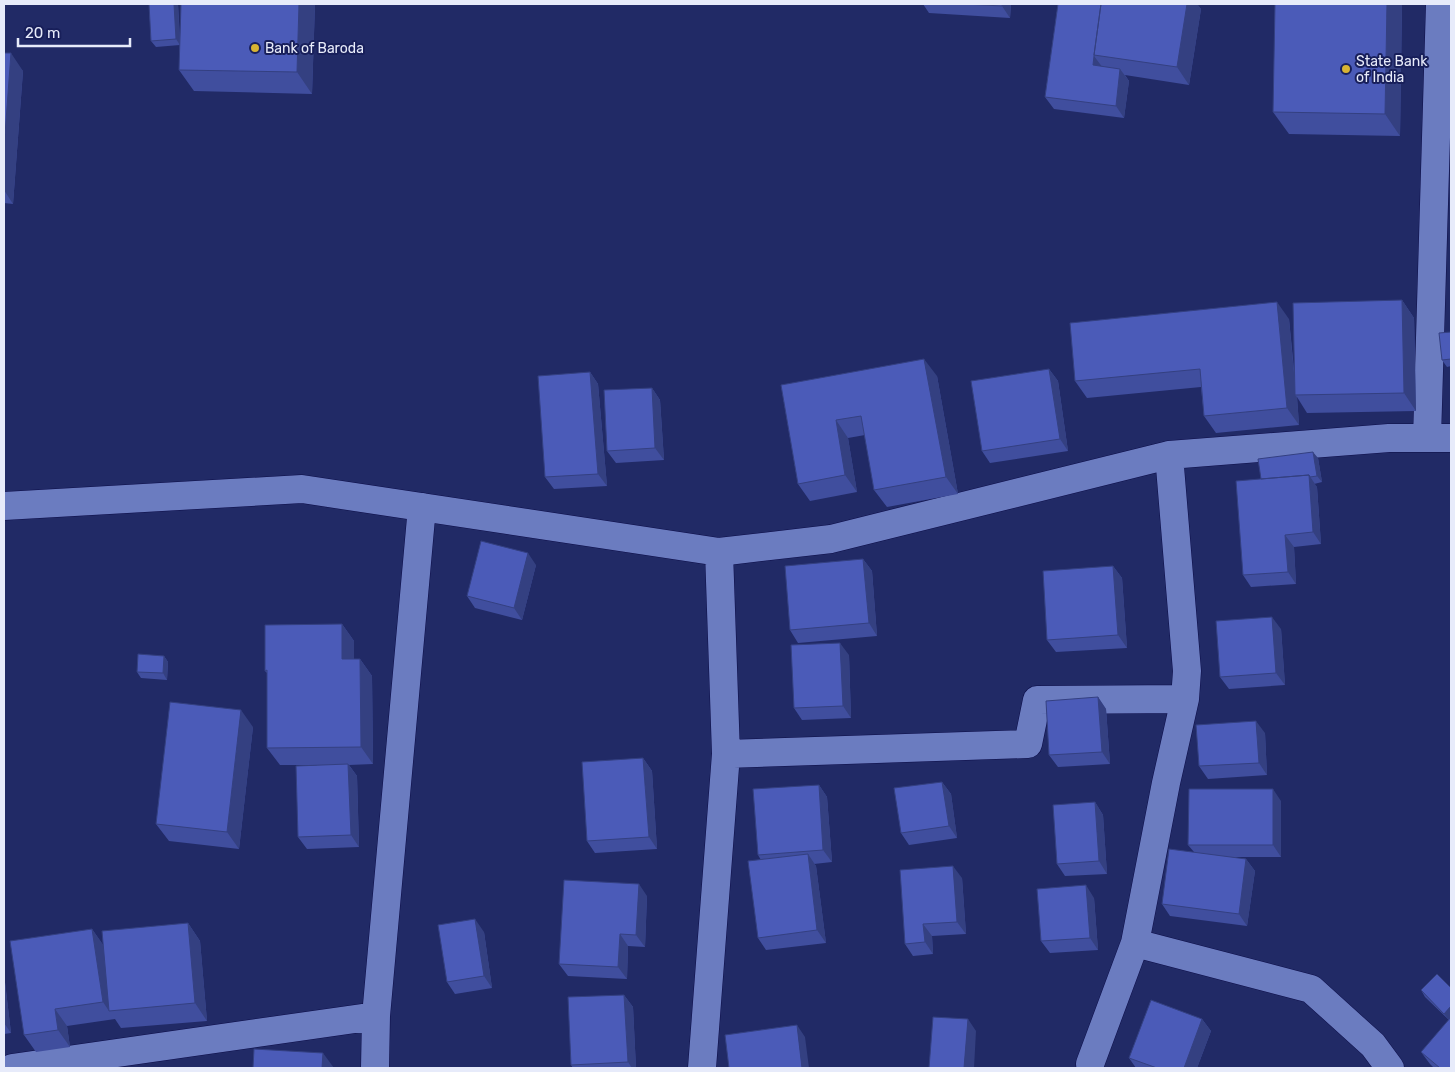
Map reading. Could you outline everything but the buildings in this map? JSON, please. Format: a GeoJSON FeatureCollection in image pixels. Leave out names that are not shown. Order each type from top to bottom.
{"type":"FeatureCollection","features":[{"type":"Feature","properties":{"kind":"street"},"geometry":{"type":"LineString","coordinates":[[4,506],[302,489],[719,552],[831,539],[1169,455],[1389,438],[1439,438],[1440,4]]}},
{"type":"Feature","properties":{"kind":"street"},"geometry":{"type":"LineString","coordinates":[[1090,1067],[1135,943],[1166,783],[1185,699],[1187,671],[1169,455]]}},
{"type":"Feature","properties":{"kind":"street"},"geometry":{"type":"LineString","coordinates":[[375,1068],[376,1016],[422,507]]}},
{"type":"Feature","properties":{"kind":"street"},"geometry":{"type":"LineString","coordinates":[[702,1068],[726,754],[719,552]]}},
{"type":"Feature","properties":{"kind":"street"},"geometry":{"type":"LineString","coordinates":[[726,754],[1028,744],[1037,700],[1185,699]]}},
{"type":"Feature","properties":{"kind":"street"},"geometry":{"type":"LineString","coordinates":[[1135,943],[1311,989],[1373,1045],[1390,1068]]}},
{"type":"Feature","properties":{"kind":"street"},"geometry":{"type":"LineString","coordinates":[[12,1068],[376,1016]]}},
{"type":"Feature","properties":{"kind":"place","name":"Bank of Baroda"},"geometry":{"type":"Point","coordinates":[255,48]}},
{"type":"Feature","properties":{"kind":"place","name":"State Bank of India"},"geometry":{"type":"Point","coordinates":[1346,69]}}]}
